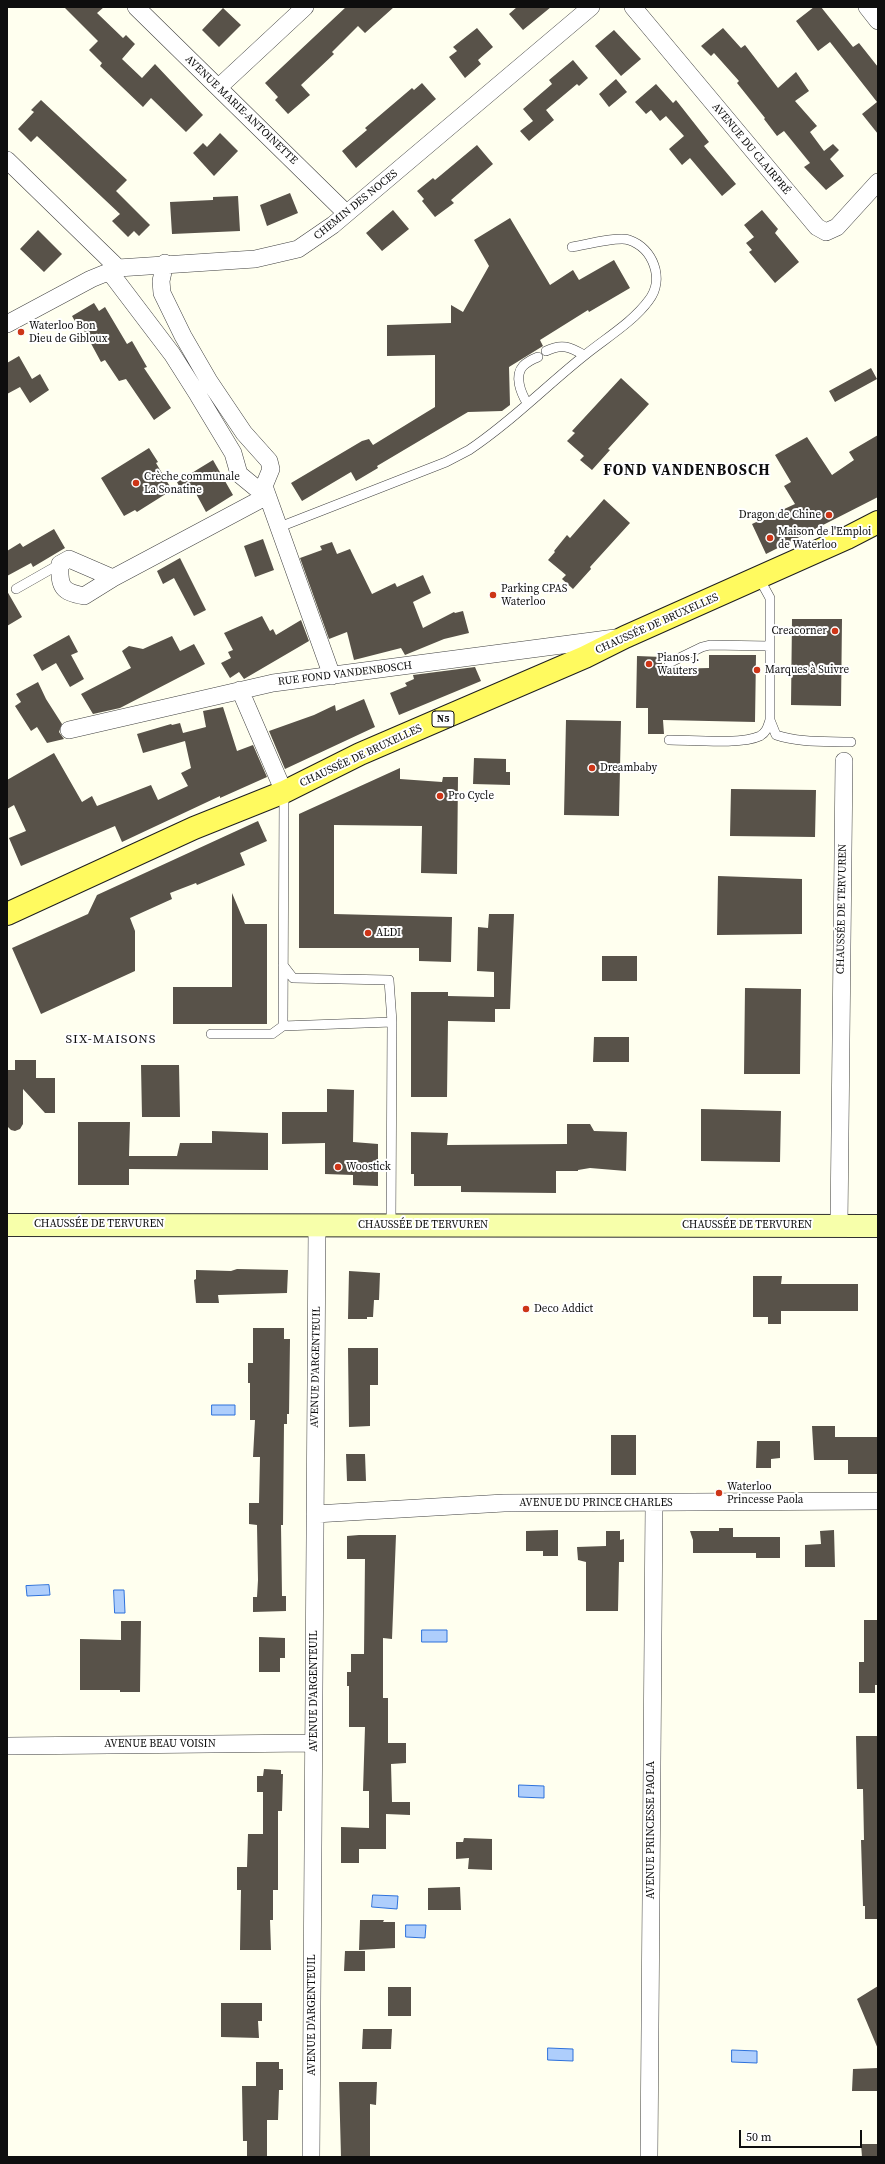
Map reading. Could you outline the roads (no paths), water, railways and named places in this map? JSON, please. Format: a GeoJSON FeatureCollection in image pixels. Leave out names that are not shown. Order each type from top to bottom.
{"type":"FeatureCollection","features":[{"type":"Feature","properties":{"kind":"main road","name":"CHAUSSÉE DE BRUXELLES"},"geometry":{"type":"LineString","coordinates":[[7,914],[194,828],[284,792],[360,754],[585,657],[625,637],[848,538],[878,522]]}},
{"type":"Feature","properties":{"kind":"main road","name":"CHAUSSÉE DE TERVUREN"},"geometry":{"type":"LineString","coordinates":[[7,1225],[878,1226]]}},
{"type":"Feature","properties":{"kind":"street","name":"AVENUE MARIE-ANTOINETTE"},"geometry":{"type":"LineString","coordinates":[[136,7],[346,213]]}},
{"type":"Feature","properties":{"kind":"street"},"geometry":{"type":"LineString","coordinates":[[219,87],[305,7]]}},
{"type":"Feature","properties":{"kind":"street","name":"CHEMIN DES NOCES"},"geometry":{"type":"LineString","coordinates":[[7,324],[113,269],[165,263],[255,259],[298,249],[312,242],[416,156],[591,7]]}},
{"type":"Feature","properties":{"kind":"street","name":"AVENUE DU CLAIRPRÉ"},"geometry":{"type":"LineString","coordinates":[[633,7],[817,227],[826,232],[836,227],[878,182]]}},
{"type":"Feature","properties":{"kind":"street"},"geometry":{"type":"LineString","coordinates":[[867,7],[878,21]]}},
{"type":"Feature","properties":{"kind":"street"},"geometry":{"type":"LineString","coordinates":[[7,160],[113,269],[172,354],[198,395],[233,453],[239,474],[256,488],[265,491]]}},
{"type":"Feature","properties":{"kind":"street"},"geometry":{"type":"LineString","coordinates":[[165,263],[161,281],[162,293],[183,336],[205,375],[244,433],[269,461],[271,469],[265,491],[277,528],[332,676]]}},
{"type":"Feature","properties":{"kind":"street"},"geometry":{"type":"LineString","coordinates":[[112,578],[69,559],[60,564],[59,578],[62,587],[71,594],[84,596],[112,578],[265,491]]}},
{"type":"Feature","properties":{"kind":"street","name":"RUE FOND VANDENBOSCH"},"geometry":{"type":"LineString","coordinates":[[69,730],[273,683],[542,646],[625,637]]}},
{"type":"Feature","properties":{"kind":"street"},"geometry":{"type":"LineString","coordinates":[[240,690],[284,792]]}},
{"type":"Feature","properties":{"kind":"street","name":"CHAUSSÉE DE TERVUREN"},"geometry":{"type":"LineString","coordinates":[[839,1225],[844,761]]}},
{"type":"Feature","properties":{"kind":"street","name":"AVENUE D'ARGENTEUIL"},"geometry":{"type":"LineString","coordinates":[[311,2157],[317,1225]]}},
{"type":"Feature","properties":{"kind":"street","name":"AVENUE DU PRINCE CHARLES"},"geometry":{"type":"LineString","coordinates":[[315,1514],[504,1503],[878,1501]]}},
{"type":"Feature","properties":{"kind":"street","name":"AVENUE PRINCESSE PAOLA"},"geometry":{"type":"LineString","coordinates":[[649,2157],[654,1503]]}},
{"type":"Feature","properties":{"kind":"street","name":"AVENUE BEAU VOISIN"},"geometry":{"type":"LineString","coordinates":[[7,1746],[313,1743]]}},
{"type":"Feature","properties":{"kind":"lane"},"geometry":{"type":"LineString","coordinates":[[277,528],[446,462],[481,442],[584,355],[615,332],[650,299],[657,280],[656,270],[645,252],[629,240],[618,239],[572,247]]}},
{"type":"Feature","properties":{"kind":"lane"},"geometry":{"type":"LineString","coordinates":[[546,351],[556,347],[568,346],[584,355]]}},
{"type":"Feature","properties":{"kind":"lane"},"geometry":{"type":"LineString","coordinates":[[527,403],[521,394],[519,380],[520,372],[523,366],[538,357]]}},
{"type":"Feature","properties":{"kind":"lane"},"geometry":{"type":"LineString","coordinates":[[16,589],[60,564]]}},
{"type":"Feature","properties":{"kind":"lane"},"geometry":{"type":"LineString","coordinates":[[669,740],[746,740],[761,735],[767,730],[770,720],[770,598],[759,578]]}},
{"type":"Feature","properties":{"kind":"lane"},"geometry":{"type":"LineString","coordinates":[[669,663],[706,646],[770,646]]}},
{"type":"Feature","properties":{"kind":"lane"},"geometry":{"type":"LineString","coordinates":[[770,720],[776,735],[789,739],[851,742]]}},
{"type":"Feature","properties":{"kind":"lane"},"geometry":{"type":"LineString","coordinates":[[284,792],[284,1026]]}},
{"type":"Feature","properties":{"kind":"lane"},"geometry":{"type":"LineString","coordinates":[[283,965],[293,978],[389,980],[392,1022],[391,1225]]}},
{"type":"Feature","properties":{"kind":"lane"},"geometry":{"type":"LineString","coordinates":[[211,1034],[272,1034],[284,1026],[392,1022]]}},
{"type":"Feature","properties":{"kind":"water"},"geometry":{"type":"Polygon","coordinates":[[[212,1405],[235,1405],[235,1415],[212,1415],[212,1405]]]}},
{"type":"Feature","properties":{"kind":"water"},"geometry":{"type":"Polygon","coordinates":[[[49,1585],[50,1595],[27,1596],[26,1586],[49,1585]]]}},
{"type":"Feature","properties":{"kind":"water"},"geometry":{"type":"Polygon","coordinates":[[[114,1590],[124,1590],[125,1613],[115,1613],[114,1590]]]}},
{"type":"Feature","properties":{"kind":"water"},"geometry":{"type":"Polygon","coordinates":[[[422,1630],[447,1630],[447,1642],[422,1642],[422,1630]]]}},
{"type":"Feature","properties":{"kind":"water"},"geometry":{"type":"Polygon","coordinates":[[[519,1785],[544,1786],[544,1798],[519,1797],[519,1785]]]}},
{"type":"Feature","properties":{"kind":"water"},"geometry":{"type":"Polygon","coordinates":[[[373,1895],[398,1896],[397,1909],[372,1907],[373,1895]]]}},
{"type":"Feature","properties":{"kind":"water"},"geometry":{"type":"Polygon","coordinates":[[[406,1925],[426,1925],[425,1938],[406,1937],[406,1925]]]}},
{"type":"Feature","properties":{"kind":"water"},"geometry":{"type":"Polygon","coordinates":[[[548,2048],[573,2049],[573,2061],[548,2060],[548,2048]]]}},
{"type":"Feature","properties":{"kind":"water"},"geometry":{"type":"Polygon","coordinates":[[[732,2050],[757,2051],[757,2063],[732,2062],[732,2050]]]}},
{"type":"Feature","properties":{"kind":"place","name":"Waterloo Bon Dieu de Gibloux"},"geometry":{"type":"Point","coordinates":[21,332]}},
{"type":"Feature","properties":{"kind":"place","name":"Crèche communale La Sonatine"},"geometry":{"type":"Point","coordinates":[136,483]}},
{"type":"Feature","properties":{"kind":"place","name":"Dragon de Chine"},"geometry":{"type":"Point","coordinates":[829,515]}},
{"type":"Feature","properties":{"kind":"place","name":"Maison de l'Emploi de Waterloo"},"geometry":{"type":"Point","coordinates":[770,538]}},
{"type":"Feature","properties":{"kind":"place","name":"Parking CPAS Waterloo"},"geometry":{"type":"Point","coordinates":[493,595]}},
{"type":"Feature","properties":{"kind":"place","name":"Creacorner"},"geometry":{"type":"Point","coordinates":[835,631]}},
{"type":"Feature","properties":{"kind":"place","name":"Pianos J. Wauters"},"geometry":{"type":"Point","coordinates":[649,664]}},
{"type":"Feature","properties":{"kind":"place","name":"Marques à Suivre"},"geometry":{"type":"Point","coordinates":[757,670]}},
{"type":"Feature","properties":{"kind":"place","name":"Dreambaby"},"geometry":{"type":"Point","coordinates":[592,768]}},
{"type":"Feature","properties":{"kind":"place","name":"Pro Cycle"},"geometry":{"type":"Point","coordinates":[440,796]}},
{"type":"Feature","properties":{"kind":"place","name":"ALDI"},"geometry":{"type":"Point","coordinates":[368,933]}},
{"type":"Feature","properties":{"kind":"place","name":"Woostick"},"geometry":{"type":"Point","coordinates":[338,1167]}},
{"type":"Feature","properties":{"kind":"place","name":"Deco Addict"},"geometry":{"type":"Point","coordinates":[526,1309]}},
{"type":"Feature","properties":{"kind":"place","name":"Waterloo Princesse Paola"},"geometry":{"type":"Point","coordinates":[719,1493]}},
{"type":"Feature","properties":{"kind":"district","name":"FOND VANDENBOSCH"},"geometry":{"type":"Point","coordinates":[687,471]}},
{"type":"Feature","properties":{"kind":"district","name":"SIX-MAISONS"},"geometry":{"type":"Point","coordinates":[111,1040]}}]}
